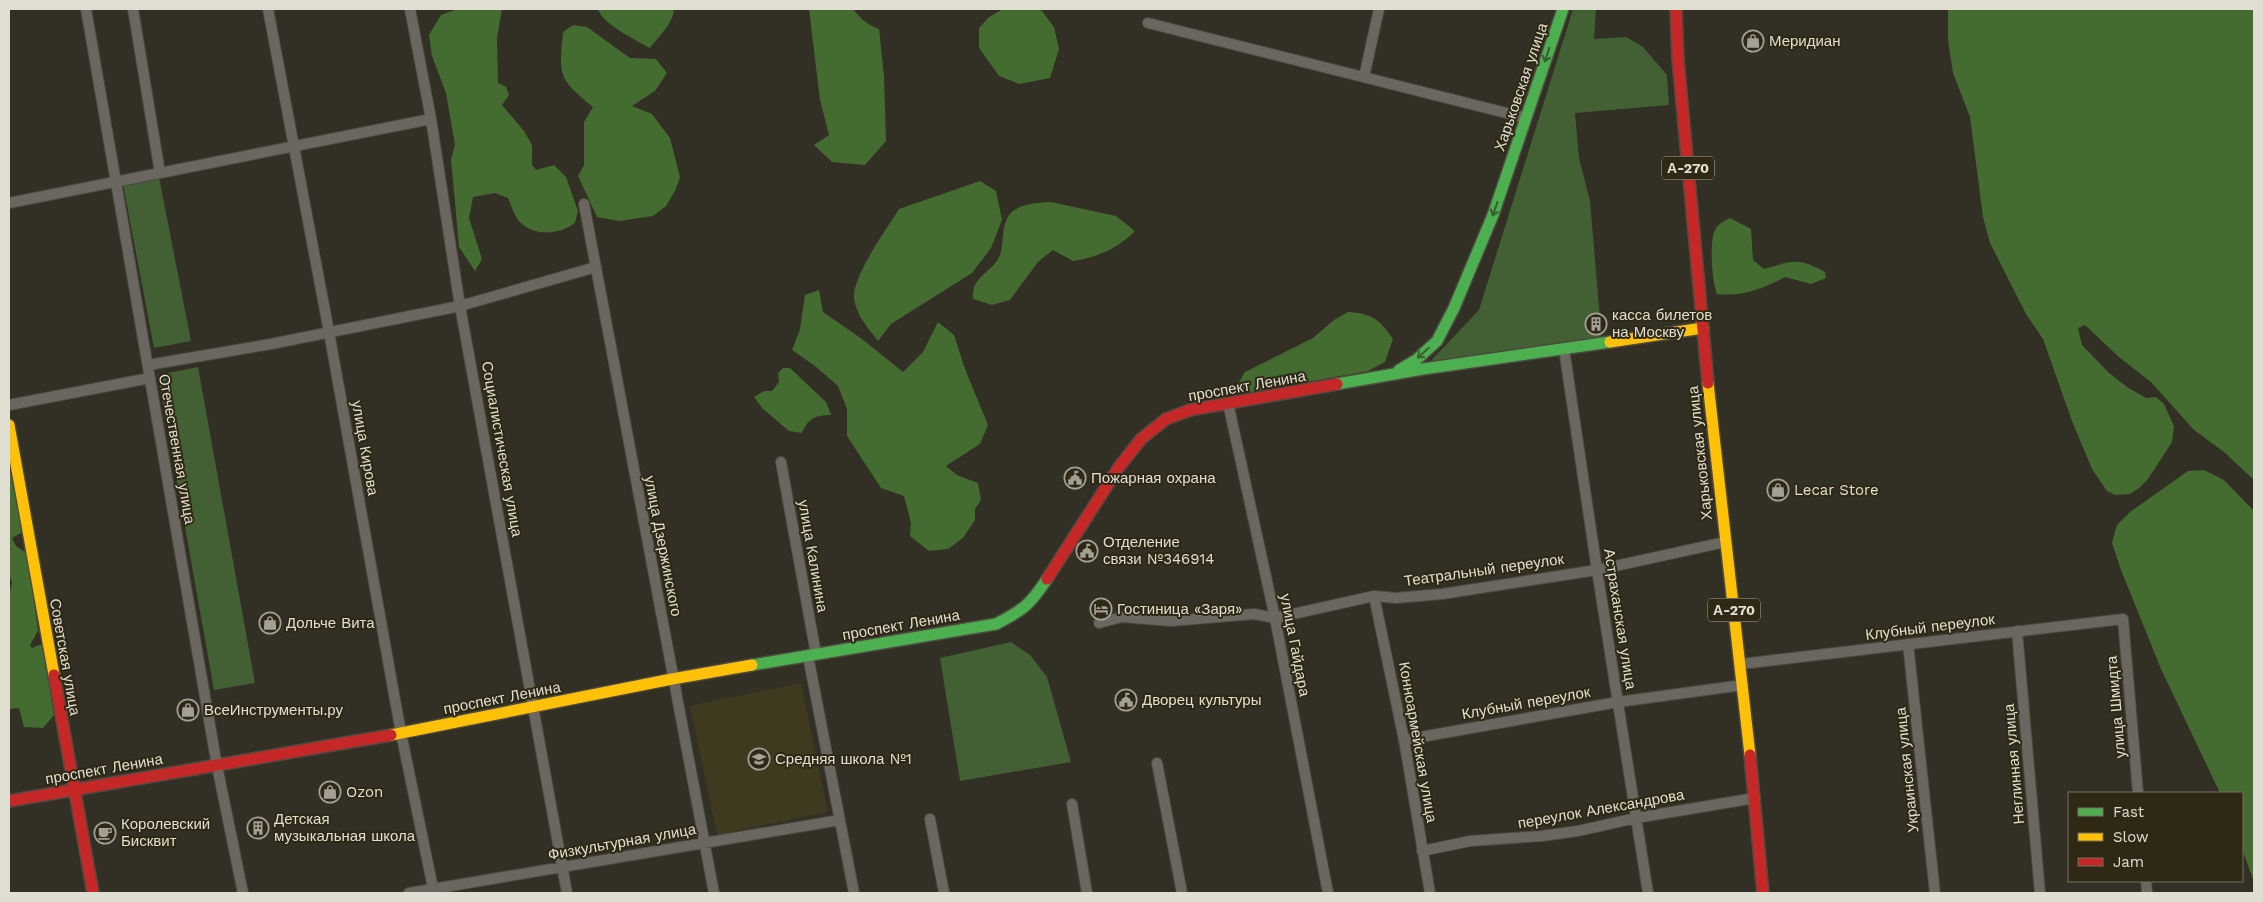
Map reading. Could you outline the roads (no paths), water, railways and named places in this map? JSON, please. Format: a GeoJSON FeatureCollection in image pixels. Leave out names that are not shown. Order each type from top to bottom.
{"type":"FeatureCollection","features":[{"type":"Feature","properties":{"kind":"main road","name":"Харьковская улица"},"geometry":{"type":"LineString","coordinates":[[1389,375],[1416,360],[1437,341],[1454,308],[1493,214],[1563,9]]}},
{"type":"Feature","properties":{"kind":"main road","name":"Харьковская улица"},"geometry":{"type":"LineString","coordinates":[[1676,9],[1678,60],[1703,328],[1725,542],[1741,664],[1763,893]]}},
{"type":"Feature","properties":{"kind":"main road","name":"проспект Ленина"},"geometry":{"type":"LineString","coordinates":[[9,801],[401,733],[672,679],[996,624],[1023,610],[1035,598],[1119,467],[1141,439],[1166,419],[1190,410],[1389,375],[1703,328]]}},
{"type":"Feature","properties":{"kind":"main road","name":"Советская улица"},"geometry":{"type":"LineString","coordinates":[[9,425],[93,893]]}},
{"type":"Feature","properties":{"kind":"street","name":"Отечественная улица"},"geometry":{"type":"LineString","coordinates":[[86,9],[217,766],[243,893]]}},
{"type":"Feature","properties":{"kind":"street"},"geometry":{"type":"LineString","coordinates":[[133,9],[160,173]]}},
{"type":"Feature","properties":{"kind":"street","name":"улица Кирова"},"geometry":{"type":"LineString","coordinates":[[268,9],[330,332],[401,733],[433,891]]}},
{"type":"Feature","properties":{"kind":"street","name":"Социалистическая улица"},"geometry":{"type":"LineString","coordinates":[[410,9],[431,119],[460,306],[567,893]]}},
{"type":"Feature","properties":{"kind":"street"},"geometry":{"type":"LineString","coordinates":[[1364,77],[1379,9]]}},
{"type":"Feature","properties":{"kind":"street"},"geometry":{"type":"LineString","coordinates":[[1148,23],[1526,118]]}},
{"type":"Feature","properties":{"kind":"street"},"geometry":{"type":"LineString","coordinates":[[9,203],[431,119]]}},
{"type":"Feature","properties":{"kind":"street","name":"улица Дзержинского"},"geometry":{"type":"LineString","coordinates":[[584,204],[672,679],[714,893]]}},
{"type":"Feature","properties":{"kind":"street"},"geometry":{"type":"LineString","coordinates":[[148,365],[207,356],[460,306],[596,267]]}},
{"type":"Feature","properties":{"kind":"street","name":"Астраханская улица"},"geometry":{"type":"LineString","coordinates":[[1564,349],[1596,570],[1648,893]]}},
{"type":"Feature","properties":{"kind":"street"},"geometry":{"type":"LineString","coordinates":[[9,405],[150,378]]}},
{"type":"Feature","properties":{"kind":"street","name":"улица Гайдара"},"geometry":{"type":"LineString","coordinates":[[1228,403],[1275,618],[1328,893]]}},
{"type":"Feature","properties":{"kind":"street","name":"улица Калинина"},"geometry":{"type":"LineString","coordinates":[[782,462],[812,655],[854,893]]}},
{"type":"Feature","properties":{"kind":"street","name":"Театральный переулок"},"geometry":{"type":"LineString","coordinates":[[1099,623],[1122,617],[1171,621],[1254,614],[1275,618],[1374,596],[1396,598],[1442,594],[1596,570],[1725,542]]}},
{"type":"Feature","properties":{"kind":"street","name":"Конноармейская улица"},"geometry":{"type":"LineString","coordinates":[[1374,596],[1404,740],[1430,893]]}},
{"type":"Feature","properties":{"kind":"street","name":"Клубный переулок"},"geometry":{"type":"LineString","coordinates":[[1741,664],[2123,618]]}},
{"type":"Feature","properties":{"kind":"street","name":"улица Шмидта"},"geometry":{"type":"LineString","coordinates":[[2123,618],[2138,792]]}},
{"type":"Feature","properties":{"kind":"street","name":"Неглинная улица"},"geometry":{"type":"LineString","coordinates":[[2017,631],[2040,893]]}},
{"type":"Feature","properties":{"kind":"street","name":"Украинская улица"},"geometry":{"type":"LineString","coordinates":[[1908,644],[1935,893]]}},
{"type":"Feature","properties":{"kind":"street","name":"Клубный переулок"},"geometry":{"type":"LineString","coordinates":[[1404,740],[1618,702],[1743,685]]}},
{"type":"Feature","properties":{"kind":"street"},"geometry":{"type":"LineString","coordinates":[[1157,764],[1182,893]]}},
{"type":"Feature","properties":{"kind":"street","name":"переулок Александрова"},"geometry":{"type":"LineString","coordinates":[[1422,851],[1470,841],[1542,836],[1578,831],[1636,818],[1755,798]]}},
{"type":"Feature","properties":{"kind":"street"},"geometry":{"type":"LineString","coordinates":[[1072,804],[1087,893]]}},
{"type":"Feature","properties":{"kind":"street"},"geometry":{"type":"LineString","coordinates":[[930,819],[944,893]]}},
{"type":"Feature","properties":{"kind":"street","name":"Физкультурная улица"},"geometry":{"type":"LineString","coordinates":[[409,893],[433,891],[840,820]]}},
{"type":"Feature","properties":{"kind":"place","name":"Меридиан"},"geometry":{"type":"Point","coordinates":[1753,41]}},
{"type":"Feature","properties":{"kind":"place","name":"касса билетов на Москву"},"geometry":{"type":"Point","coordinates":[1596,324]}},
{"type":"Feature","properties":{"kind":"place","name":"Пожарная охрана"},"geometry":{"type":"Point","coordinates":[1075,478]}},
{"type":"Feature","properties":{"kind":"place","name":"Lecar Store"},"geometry":{"type":"Point","coordinates":[1778,490]}},
{"type":"Feature","properties":{"kind":"place","name":"Отделение связи №346914"},"geometry":{"type":"Point","coordinates":[1087,551]}},
{"type":"Feature","properties":{"kind":"place","name":"Гостиница «Заря»"},"geometry":{"type":"Point","coordinates":[1101,609]}},
{"type":"Feature","properties":{"kind":"place","name":"Дольче Вита"},"geometry":{"type":"Point","coordinates":[270,623]}},
{"type":"Feature","properties":{"kind":"place","name":"Дворец культуры"},"geometry":{"type":"Point","coordinates":[1126,700]}},
{"type":"Feature","properties":{"kind":"place","name":"ВсеИнструменты.ру"},"geometry":{"type":"Point","coordinates":[188,710]}},
{"type":"Feature","properties":{"kind":"place","name":"Средняя школа №1"},"geometry":{"type":"Point","coordinates":[759,759]}},
{"type":"Feature","properties":{"kind":"place","name":"Ozon"},"geometry":{"type":"Point","coordinates":[330,792]}},
{"type":"Feature","properties":{"kind":"place","name":"Детская музыкальная школа"},"geometry":{"type":"Point","coordinates":[258,828]}},
{"type":"Feature","properties":{"kind":"place","name":"Королевский Бисквит"},"geometry":{"type":"Point","coordinates":[105,833]}}]}
